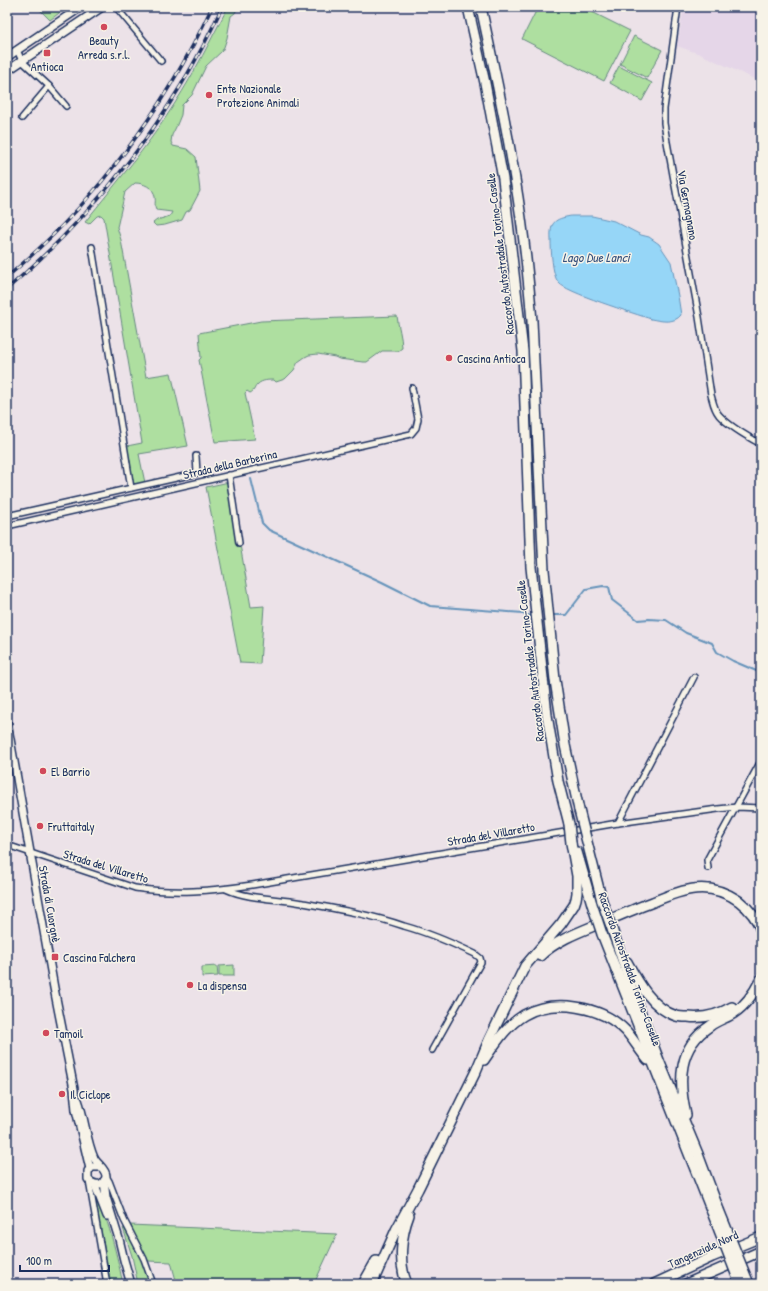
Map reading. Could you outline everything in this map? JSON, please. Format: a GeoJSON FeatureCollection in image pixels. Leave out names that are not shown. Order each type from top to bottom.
{"type":"FeatureCollection","features":[{"type":"Feature","properties":{"kind":"highway","name":"Raccordo Autostradale Torino-Caselle"},"geometry":{"type":"LineString","coordinates":[[468,7],[485,83],[503,179],[517,294],[524,373],[531,567],[547,715],[558,781],[572,842],[602,934],[653,1065],[749,1284]]}},
{"type":"Feature","properties":{"kind":"highway","name":"Raccordo Autostradale Torino-Caselle"},"geometry":{"type":"LineString","coordinates":[[481,7],[498,87],[515,180],[530,293],[544,570],[554,680],[565,745],[579,810],[602,900],[635,998],[698,1154],[740,1284]]}},
{"type":"Feature","properties":{"kind":"highway"},"geometry":{"type":"LineString","coordinates":[[363,1284],[396,1230],[418,1189],[476,1071],[488,1040],[525,966],[561,924],[574,905],[576,899],[577,876],[572,842]]}},
{"type":"Feature","properties":{"kind":"highway"},"geometry":{"type":"LineString","coordinates":[[508,1001],[532,964],[548,948],[569,937],[678,892],[700,888],[711,889],[729,895],[747,907],[754,916],[761,930]]}},
{"type":"Feature","properties":{"kind":"highway"},"geometry":{"type":"LineString","coordinates":[[613,933],[640,984],[662,1009],[676,1016],[694,1018],[709,1017],[736,1005],[755,989]]}},
{"type":"Feature","properties":{"kind":"highway"},"geometry":{"type":"LineString","coordinates":[[698,1154],[687,1120],[682,1098],[681,1080],[683,1060],[695,1039],[709,1026],[734,1013],[752,995],[761,979]]}},
{"type":"Feature","properties":{"kind":"highway"},"geometry":{"type":"LineString","coordinates":[[476,1071],[508,1029],[524,1015],[542,1008],[559,1006],[583,1008],[605,1016],[625,1031],[653,1065]]}},
{"type":"Feature","properties":{"kind":"highway"},"geometry":{"type":"LineString","coordinates":[[407,1284],[402,1260],[402,1240],[406,1222],[418,1189]]}},
{"type":"Feature","properties":{"kind":"highway"},"geometry":{"type":"LineString","coordinates":[[372,1284],[396,1230]]}},
{"type":"Feature","properties":{"kind":"highway","name":"Tangenziale Nord"},"geometry":{"type":"LineString","coordinates":[[654,1284],[712,1257],[761,1237]]}},
{"type":"Feature","properties":{"kind":"highway","name":"Tangenziale Nord"},"geometry":{"type":"LineString","coordinates":[[686,1284],[761,1251]]}},
{"type":"Feature","properties":{"kind":"highway"},"geometry":{"type":"LineString","coordinates":[[702,1284],[726,1266]]}},
{"type":"Feature","properties":{"kind":"main road"},"geometry":{"type":"LineString","coordinates":[[7,57],[82,7]]}},
{"type":"Feature","properties":{"kind":"main road"},"geometry":{"type":"LineString","coordinates":[[7,71],[102,7]]}},
{"type":"Feature","properties":{"kind":"main road","name":"Strada di Cuorgnè"},"geometry":{"type":"LineString","coordinates":[[7,722],[61,1028],[74,1089],[76,1110],[90,1169]]}},
{"type":"Feature","properties":{"kind":"main road","name":"Strada di Cuorgnè"},"geometry":{"type":"LineString","coordinates":[[74,1089],[81,1109],[93,1156],[100,1167]]}},
{"type":"Feature","properties":{"kind":"main road"},"geometry":{"type":"LineString","coordinates":[[124,1260],[119,1251],[110,1222],[87,1174],[94,1166],[100,1167],[104,1170],[106,1197],[131,1284]]}},
{"type":"Feature","properties":{"kind":"main road"},"geometry":{"type":"LineString","coordinates":[[92,1183],[101,1184],[105,1178]]}},
{"type":"Feature","properties":{"kind":"street"},"geometry":{"type":"LineString","coordinates":[[116,7],[161,61]]}},
{"type":"Feature","properties":{"kind":"street","name":"Via Germagnano"},"geometry":{"type":"LineString","coordinates":[[678,7],[667,80],[664,123],[666,142],[699,317],[711,395],[714,406],[719,415],[761,444]]}},
{"type":"Feature","properties":{"kind":"street"},"geometry":{"type":"LineString","coordinates":[[17,50],[22,61],[66,106]]}},
{"type":"Feature","properties":{"kind":"street"},"geometry":{"type":"LineString","coordinates":[[22,118],[48,86]]}},
{"type":"Feature","properties":{"kind":"street"},"geometry":{"type":"LineString","coordinates":[[92,247],[131,488]]}},
{"type":"Feature","properties":{"kind":"street","name":"Strada della Barberina"},"geometry":{"type":"LineString","coordinates":[[7,526],[411,434],[416,428],[418,419],[412,388]]}},
{"type":"Feature","properties":{"kind":"street","name":"Strada della Barberina"},"geometry":{"type":"LineString","coordinates":[[7,516],[194,474],[197,472],[196,456]]}},
{"type":"Feature","properties":{"kind":"street"},"geometry":{"type":"LineString","coordinates":[[229,475],[239,543]]}},
{"type":"Feature","properties":{"kind":"street"},"geometry":{"type":"LineString","coordinates":[[618,823],[694,677]]}},
{"type":"Feature","properties":{"kind":"street"},"geometry":{"type":"LineString","coordinates":[[708,868],[707,860],[761,761]]}},
{"type":"Feature","properties":{"kind":"street","name":"Strada del Villaretto"},"geometry":{"type":"LineString","coordinates":[[7,845],[135,888],[193,892],[225,889],[698,811],[737,807],[761,808]]}},
{"type":"Feature","properties":{"kind":"street","name":"Strada del Villaretto"},"geometry":{"type":"LineString","coordinates":[[225,889],[236,894],[295,901],[403,925],[434,935],[475,954],[480,958],[481,962],[432,1050]]}},
{"type":"Feature","properties":{"kind":"street"},"geometry":{"type":"LineString","coordinates":[[105,1178],[109,1181],[124,1220],[144,1259],[153,1284]]}},
{"type":"Feature","properties":{"kind":"street"},"geometry":{"type":"LineString","coordinates":[[92,1183],[107,1282]]}},
{"type":"Feature","properties":{"kind":"shaded area"},"geometry":{"type":"Polygon","coordinates":[[[684,7],[761,7],[761,82],[700,54],[677,46],[684,7]]]}},
{"type":"Feature","properties":{"kind":"green space"},"geometry":{"type":"Polygon","coordinates":[[[37,7],[39,8],[67,7],[50,20],[37,7]]]}},
{"type":"Feature","properties":{"kind":"green space"},"geometry":{"type":"Polygon","coordinates":[[[228,7],[238,7],[235,13],[231,16],[224,47],[222,51],[206,66],[192,95],[182,105],[181,115],[172,135],[171,142],[173,146],[187,149],[196,157],[200,191],[190,210],[186,212],[182,220],[156,226],[153,223],[157,220],[170,216],[172,212],[156,210],[153,191],[145,185],[135,183],[125,192],[117,227],[121,240],[146,377],[171,373],[188,446],[139,454],[145,483],[134,485],[127,446],[142,443],[104,218],[101,215],[97,216],[89,224],[85,222],[132,164],[165,119],[203,55],[228,7]]]}},
{"type":"Feature","properties":{"kind":"green space"},"geometry":{"type":"Polygon","coordinates":[[[538,7],[582,7],[630,31],[604,81],[522,39],[538,7]]]}},
{"type":"Feature","properties":{"kind":"green space"},"geometry":{"type":"Polygon","coordinates":[[[634,36],[662,50],[647,78],[620,64],[634,36]]]}},
{"type":"Feature","properties":{"kind":"green space"},"geometry":{"type":"Polygon","coordinates":[[[619,66],[652,83],[642,101],[610,83],[619,66]]]}},
{"type":"Feature","properties":{"kind":"green space"},"geometry":{"type":"Polygon","coordinates":[[[397,316],[402,348],[398,351],[382,351],[367,362],[339,359],[318,354],[309,355],[298,362],[294,370],[285,379],[276,382],[274,380],[264,381],[257,385],[252,392],[250,393],[247,391],[245,393],[255,439],[215,442],[199,360],[201,358],[199,333],[261,321],[397,316]]]}},
{"type":"Feature","properties":{"kind":"green space"},"geometry":{"type":"Polygon","coordinates":[[[229,482],[251,607],[264,606],[260,664],[240,663],[206,487],[229,482]]]}},
{"type":"Feature","properties":{"kind":"green space"},"geometry":{"type":"Polygon","coordinates":[[[234,965],[234,976],[219,976],[219,966],[234,965]]]}},
{"type":"Feature","properties":{"kind":"green space"},"geometry":{"type":"Polygon","coordinates":[[[217,966],[218,976],[202,977],[202,967],[217,966]]]}},
{"type":"Feature","properties":{"kind":"green space"},"geometry":{"type":"Polygon","coordinates":[[[94,1194],[103,1210],[123,1284],[111,1284],[94,1194]]]}},
{"type":"Feature","properties":{"kind":"green space"},"geometry":{"type":"Polygon","coordinates":[[[130,1225],[337,1234],[314,1284],[177,1284],[171,1262],[148,1261],[130,1225]]]}},
{"type":"Feature","properties":{"kind":"green space"},"geometry":{"type":"Polygon","coordinates":[[[123,1228],[136,1248],[150,1284],[138,1284],[132,1256],[123,1228]]]}},
{"type":"Feature","properties":{"kind":"water","name":"Lago Due Lanci"},"geometry":{"type":"Polygon","coordinates":[[[571,216],[592,216],[614,221],[641,235],[649,237],[659,244],[671,262],[681,315],[675,320],[671,321],[651,319],[586,297],[558,282],[554,273],[552,262],[551,229],[554,222],[557,220],[571,216]]]}},
{"type":"Feature","properties":{"kind":"waterway"},"geometry":{"type":"LineString","coordinates":[[251,479],[262,523],[269,530],[382,582],[430,606],[523,613],[530,616]]}},
{"type":"Feature","properties":{"kind":"waterway"},"geometry":{"type":"LineString","coordinates":[[554,615],[566,615],[586,589],[603,586],[609,587],[612,600],[638,620],[666,620],[686,633],[712,643],[717,652],[733,661],[761,673]]}},
{"type":"Feature","properties":{"kind":"railway"},"geometry":{"type":"LineString","coordinates":[[7,277],[39,249],[69,218],[97,187],[124,153],[172,82],[212,7]]}},
{"type":"Feature","properties":{"kind":"railway"},"geometry":{"type":"LineString","coordinates":[[7,289],[72,228],[102,195],[130,160],[156,124],[180,86],[222,7]]}},
{"type":"Feature","properties":{"kind":"place","name":"Beauty Arreda s.r.l."},"geometry":{"type":"Point","coordinates":[104,27]}},
{"type":"Feature","properties":{"kind":"place","name":"Antioca"},"geometry":{"type":"Point","coordinates":[47,53]}},
{"type":"Feature","properties":{"kind":"place","name":"Ente Nazionale Protezione Animali"},"geometry":{"type":"Point","coordinates":[209,95]}},
{"type":"Feature","properties":{"kind":"place","name":"Cascina Antioca"},"geometry":{"type":"Point","coordinates":[449,358]}},
{"type":"Feature","properties":{"kind":"place","name":"El Barrio"},"geometry":{"type":"Point","coordinates":[43,771]}},
{"type":"Feature","properties":{"kind":"place","name":"Fruttaitaly"},"geometry":{"type":"Point","coordinates":[40,826]}},
{"type":"Feature","properties":{"kind":"place","name":"Cascina Falchera"},"geometry":{"type":"Point","coordinates":[55,957]}},
{"type":"Feature","properties":{"kind":"place","name":"La dispensa"},"geometry":{"type":"Point","coordinates":[190,985]}},
{"type":"Feature","properties":{"kind":"place","name":"Tamoil"},"geometry":{"type":"Point","coordinates":[46,1033]}},
{"type":"Feature","properties":{"kind":"place","name":"Il Ciclope"},"geometry":{"type":"Point","coordinates":[62,1094]}}]}
